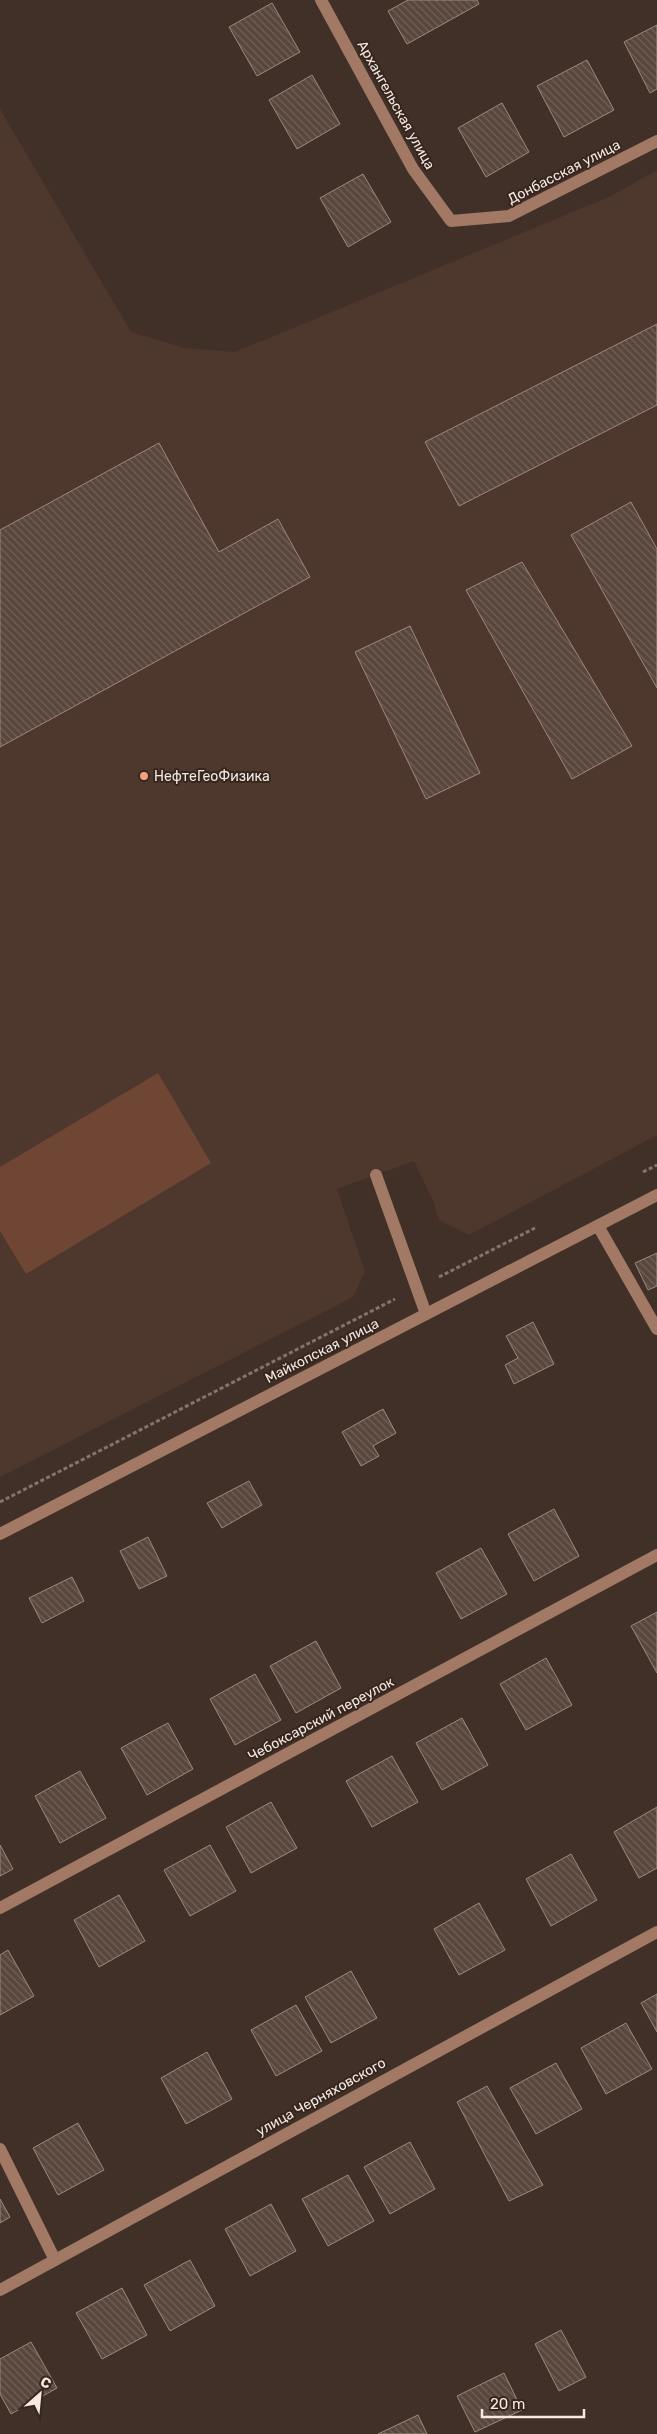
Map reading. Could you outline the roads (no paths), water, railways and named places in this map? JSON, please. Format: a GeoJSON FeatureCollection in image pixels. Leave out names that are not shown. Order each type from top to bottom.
{"type":"FeatureCollection","features":[{"type":"Feature","properties":{"kind":"street","name":"Архангельская улица"},"geometry":{"type":"LineString","coordinates":[[320,0],[412,169],[451,221]]}},
{"type":"Feature","properties":{"kind":"street","name":"Донбасская улица"},"geometry":{"type":"LineString","coordinates":[[451,221],[509,216],[657,140]]}},
{"type":"Feature","properties":{"kind":"street"},"geometry":{"type":"LineString","coordinates":[[376,1175],[426,1314]]}},
{"type":"Feature","properties":{"kind":"street","name":"Майкопская улица"},"geometry":{"type":"LineString","coordinates":[[0,1534],[657,1196]]}},
{"type":"Feature","properties":{"kind":"street"},"geometry":{"type":"LineString","coordinates":[[598,1226],[657,1329]]}},
{"type":"Feature","properties":{"kind":"street","name":"Чебоксарский переулок"},"geometry":{"type":"LineString","coordinates":[[0,1908],[657,1556]]}},
{"type":"Feature","properties":{"kind":"street","name":"улица Черняховского"},"geometry":{"type":"LineString","coordinates":[[0,2290],[657,1932]]}},
{"type":"Feature","properties":{"kind":"street"},"geometry":{"type":"LineString","coordinates":[[0,2149],[55,2260]]}},
{"type":"Feature","properties":{"kind":"place","name":"НефтеГеоФизика"},"geometry":{"type":"Point","coordinates":[144,776]}}]}
